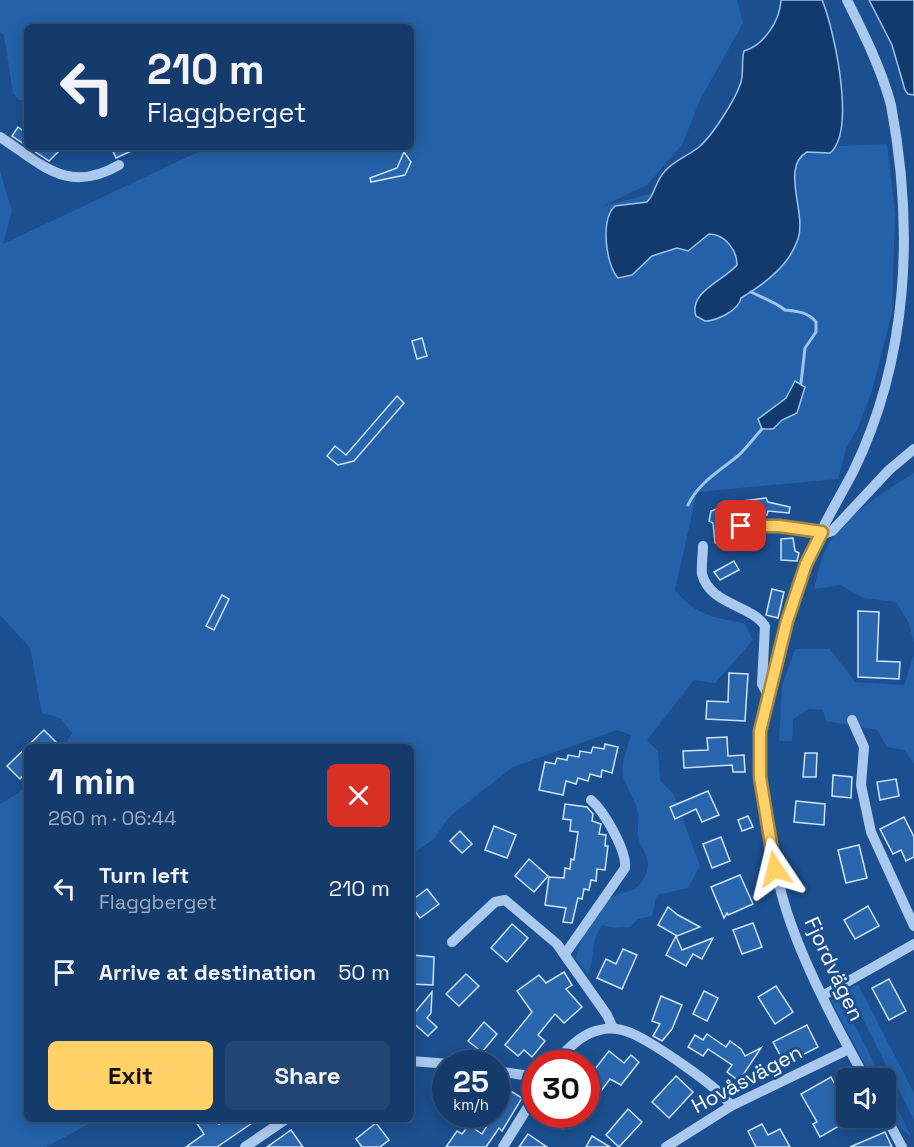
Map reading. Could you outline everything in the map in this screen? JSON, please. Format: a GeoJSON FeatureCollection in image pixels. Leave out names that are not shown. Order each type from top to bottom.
{"type":"FeatureCollection","features":[{"type":"Feature","properties":{"kind":"street","name":"Fjordvägen"},"geometry":{"type":"LineString","coordinates":[[847,0],[877,62],[891,104],[905,179],[908,267],[899,338],[884,398],[853,471],[806,564],[798,586],[760,731],[759,763],[775,869],[802,952],[859,1068]]}},
{"type":"Feature","properties":{"kind":"street"},"geometry":{"type":"LineString","coordinates":[[0,137],[60,176],[93,176],[119,165]]}},
{"type":"Feature","properties":{"kind":"street"},"geometry":{"type":"LineString","coordinates":[[741,526],[779,526],[822,532],[832,531],[890,470],[914,449]]}},
{"type":"Feature","properties":{"kind":"street","name":"Fjordvägen"},"geometry":{"type":"LineString","coordinates":[[703,546],[702,573],[706,584],[725,601],[760,619],[766,633],[762,684],[768,695]]}},
{"type":"Feature","properties":{"kind":"street"},"geometry":{"type":"LineString","coordinates":[[852,720],[864,747],[861,785],[871,832],[914,926]]}},
{"type":"Feature","properties":{"kind":"street"},"geometry":{"type":"LineString","coordinates":[[565,954],[625,867],[626,857],[598,806],[591,800]]}},
{"type":"Feature","properties":{"kind":"street"},"geometry":{"type":"LineString","coordinates":[[452,942],[501,900],[509,903],[541,929],[565,954],[607,1015],[613,1028]]}},
{"type":"Feature","properties":{"kind":"street"},"geometry":{"type":"LineString","coordinates":[[824,995],[914,944]]}},
{"type":"Feature","properties":{"kind":"street"},"geometry":{"type":"LineString","coordinates":[[568,1050],[588,1033],[613,1028],[638,1037],[669,1057],[720,1093],[731,1107]]}},
{"type":"Feature","properties":{"kind":"street","name":"Hovåsvägen"},"geometry":{"type":"LineString","coordinates":[[666,1147],[731,1107],[849,1049]]}},
{"type":"Feature","properties":{"kind":"street"},"geometry":{"type":"LineString","coordinates":[[414,1061],[432,1063]]}},
{"type":"Feature","properties":{"kind":"street"},"geometry":{"type":"LineString","coordinates":[[503,1147],[522,1116]]}},
{"type":"Feature","properties":{"kind":"street"},"geometry":{"type":"LineString","coordinates":[[245,1147],[282,1122]]}},
{"type":"Feature","properties":{"kind":"street"},"geometry":{"type":"LineString","coordinates":[[892,1128],[902,1147]]}},
{"type":"Feature","properties":{"kind":"shaded area"},"geometry":{"type":"Polygon","coordinates":[[[0,0],[737,0],[743,23],[700,100],[682,145],[647,185],[603,206],[840,146],[887,144],[895,214],[892,313],[871,394],[858,428],[847,446],[838,479],[697,492],[675,590],[690,605],[706,614],[744,623],[753,640],[715,683],[694,680],[647,740],[658,752],[660,780],[674,795],[700,866],[688,888],[657,895],[652,916],[638,919],[630,927],[614,928],[602,925],[595,939],[588,974],[576,959],[583,937],[592,920],[601,906],[611,897],[639,885],[648,866],[647,857],[638,837],[637,808],[623,774],[623,763],[631,735],[617,730],[513,767],[449,817],[434,839],[414,853],[414,744],[66,744],[72,733],[60,718],[42,713],[30,648],[0,615],[0,171],[12,211],[3,244],[198,152],[198,150],[414,150],[414,24],[24,24],[24,100],[19,100],[13,93],[4,35],[0,32],[0,0]]]}},
{"type":"Feature","properties":{"kind":"shaded area"},"geometry":{"type":"Polygon","coordinates":[[[781,0],[822,0],[838,59],[841,82],[842,125],[838,142],[830,153],[807,152],[799,159],[795,168],[800,228],[798,239],[789,258],[767,280],[741,298],[732,311],[721,317],[705,321],[696,316],[697,300],[702,293],[737,265],[735,254],[729,244],[720,237],[709,234],[688,251],[677,248],[652,256],[632,275],[618,278],[610,263],[608,253],[607,221],[615,206],[647,202],[665,171],[699,147],[710,135],[738,89],[742,78],[744,51],[758,43],[770,31],[778,16],[781,0]]]}},
{"type":"Feature","properties":{"kind":"shaded area"},"geometry":{"type":"Polygon","coordinates":[[[869,0],[914,0],[914,95],[908,94],[905,90],[892,45],[869,0]]]}},
{"type":"Feature","properties":{"kind":"shaded area"},"geometry":{"type":"Polygon","coordinates":[[[795,381],[805,387],[797,413],[782,420],[773,429],[762,429],[758,419],[786,398],[795,381]]]}},
{"type":"Feature","properties":{"kind":"shaded area"},"geometry":{"type":"Polygon","coordinates":[[[914,473],[914,644],[909,623],[896,602],[863,598],[841,585],[814,589],[823,555],[840,528],[870,502],[914,473]]]}},
{"type":"Feature","properties":{"kind":"shaded area"},"geometry":{"type":"Polygon","coordinates":[[[795,649],[830,649],[855,682],[904,685],[914,655],[914,764],[904,750],[887,747],[877,730],[826,721],[823,710],[808,709],[793,719],[792,741],[779,741],[782,686],[795,649]]]}},
{"type":"Feature","properties":{"kind":"shaded area"},"geometry":{"type":"Polygon","coordinates":[[[24,788],[24,1122],[92,1122],[46,1147],[0,1147],[0,804],[24,788]]]}},
{"type":"Feature","properties":{"kind":"shaded area"},"geometry":{"type":"Polygon","coordinates":[[[858,984],[914,1093],[914,1120],[896,1085],[896,1068],[888,1068],[848,990],[858,984]]]}},
{"type":"Feature","properties":{"kind":"shaded area"},"geometry":{"type":"Polygon","coordinates":[[[839,995],[877,1068],[867,1068],[831,1000],[839,995]]]}},
{"type":"Feature","properties":{"kind":"shaded area"},"geometry":{"type":"Polygon","coordinates":[[[896,1106],[911,1136],[896,1123],[896,1106]]]}},
{"type":"Feature","properties":{"kind":"building"},"geometry":{"type":"Polygon","coordinates":[[[18,127],[24,132],[24,144],[12,136],[18,127]]]}},
{"type":"Feature","properties":{"kind":"building"},"geometry":{"type":"Polygon","coordinates":[[[32,150],[60,150],[49,161],[32,150]]]}},
{"type":"Feature","properties":{"kind":"building"},"geometry":{"type":"Polygon","coordinates":[[[112,150],[133,150],[116,158],[112,150]]]}},
{"type":"Feature","properties":{"kind":"building"},"geometry":{"type":"Polygon","coordinates":[[[404,152],[411,162],[405,175],[371,182],[370,178],[397,168],[404,152]]]}},
{"type":"Feature","properties":{"kind":"building"},"geometry":{"type":"Polygon","coordinates":[[[422,338],[427,356],[417,359],[412,341],[422,338]]]}},
{"type":"Feature","properties":{"kind":"building"},"geometry":{"type":"Polygon","coordinates":[[[397,396],[404,403],[354,461],[338,465],[327,456],[335,446],[346,455],[397,396]]]}},
{"type":"Feature","properties":{"kind":"building"},"geometry":{"type":"Polygon","coordinates":[[[766,498],[768,502],[790,507],[789,513],[768,511],[767,515],[747,518],[742,506],[743,501],[766,498]]]}},
{"type":"Feature","properties":{"kind":"building"},"geometry":{"type":"Polygon","coordinates":[[[722,507],[728,519],[722,522],[718,543],[715,543],[713,523],[709,521],[711,511],[722,507]]]}},
{"type":"Feature","properties":{"kind":"building"},"geometry":{"type":"Polygon","coordinates":[[[793,538],[795,551],[799,553],[797,561],[781,560],[781,539],[793,538]]]}},
{"type":"Feature","properties":{"kind":"building"},"geometry":{"type":"Polygon","coordinates":[[[734,561],[739,570],[720,580],[714,572],[734,561]]]}},
{"type":"Feature","properties":{"kind":"building"},"geometry":{"type":"Polygon","coordinates":[[[772,589],[784,592],[778,618],[766,615],[772,589]]]}},
{"type":"Feature","properties":{"kind":"building"},"geometry":{"type":"Polygon","coordinates":[[[222,595],[229,599],[214,630],[206,626],[222,595]]]}},
{"type":"Feature","properties":{"kind":"building"},"geometry":{"type":"Polygon","coordinates":[[[858,611],[879,612],[877,661],[900,662],[899,679],[858,677],[858,611]]]}},
{"type":"Feature","properties":{"kind":"building"},"geometry":{"type":"Polygon","coordinates":[[[729,673],[748,674],[745,721],[706,719],[707,701],[728,702],[729,673]]]}},
{"type":"Feature","properties":{"kind":"building"},"geometry":{"type":"Polygon","coordinates":[[[44,730],[56,742],[54,744],[30,744],[44,730]]]}},
{"type":"Feature","properties":{"kind":"building"},"geometry":{"type":"Polygon","coordinates":[[[727,737],[728,756],[744,755],[745,772],[733,772],[732,765],[684,768],[683,751],[708,750],[707,738],[727,737]]]}},
{"type":"Feature","properties":{"kind":"building"},"geometry":{"type":"Polygon","coordinates":[[[605,744],[618,747],[612,773],[602,770],[601,777],[590,774],[588,781],[578,778],[576,784],[566,781],[563,795],[539,790],[545,762],[555,764],[557,758],[567,760],[568,755],[579,757],[580,751],[591,753],[593,747],[604,749],[605,744]]]}},
{"type":"Feature","properties":{"kind":"building"},"geometry":{"type":"Polygon","coordinates":[[[24,749],[24,774],[20,779],[7,766],[24,749]]]}},
{"type":"Feature","properties":{"kind":"building"},"geometry":{"type":"Polygon","coordinates":[[[805,753],[817,753],[816,777],[803,777],[805,753]]]}},
{"type":"Feature","properties":{"kind":"building"},"geometry":{"type":"Polygon","coordinates":[[[833,775],[852,777],[851,798],[832,796],[833,775]]]}},
{"type":"Feature","properties":{"kind":"building"},"geometry":{"type":"Polygon","coordinates":[[[896,779],[899,796],[880,800],[877,782],[896,779]]]}},
{"type":"Feature","properties":{"kind":"building"},"geometry":{"type":"Polygon","coordinates":[[[708,791],[719,815],[702,822],[696,809],[675,819],[670,807],[708,791]]]}},
{"type":"Feature","properties":{"kind":"building"},"geometry":{"type":"Polygon","coordinates":[[[796,801],[825,804],[824,825],[794,822],[796,801]]]}},
{"type":"Feature","properties":{"kind":"building"},"geometry":{"type":"Polygon","coordinates":[[[565,804],[587,807],[593,814],[592,821],[601,824],[599,834],[606,835],[605,846],[608,846],[605,870],[597,869],[596,881],[591,880],[589,890],[584,889],[582,899],[578,898],[572,923],[563,922],[566,908],[545,905],[549,877],[564,878],[565,868],[570,869],[571,859],[574,860],[578,832],[570,831],[571,820],[563,819],[565,804]]]}},
{"type":"Feature","properties":{"kind":"building"},"geometry":{"type":"Polygon","coordinates":[[[748,816],[753,827],[742,831],[738,820],[748,816]]]}},
{"type":"Feature","properties":{"kind":"building"},"geometry":{"type":"Polygon","coordinates":[[[904,817],[914,837],[914,857],[906,861],[901,850],[893,854],[880,829],[904,817]]]}},
{"type":"Feature","properties":{"kind":"building"},"geometry":{"type":"Polygon","coordinates":[[[494,826],[516,835],[507,858],[485,850],[494,826]]]}},
{"type":"Feature","properties":{"kind":"building"},"geometry":{"type":"Polygon","coordinates":[[[460,831],[472,844],[462,853],[450,841],[460,831]]]}},
{"type":"Feature","properties":{"kind":"building"},"geometry":{"type":"Polygon","coordinates":[[[721,837],[730,861],[712,868],[703,844],[721,837]]]}},
{"type":"Feature","properties":{"kind":"building"},"geometry":{"type":"Polygon","coordinates":[[[859,845],[867,878],[846,883],[838,850],[859,845]]]}},
{"type":"Feature","properties":{"kind":"building"},"geometry":{"type":"Polygon","coordinates":[[[529,859],[548,876],[534,892],[515,876],[529,859]]]}},
{"type":"Feature","properties":{"kind":"building"},"geometry":{"type":"Polygon","coordinates":[[[740,875],[753,904],[728,915],[727,913],[724,918],[711,887],[740,875]]]}},
{"type":"Feature","properties":{"kind":"building"},"geometry":{"type":"Polygon","coordinates":[[[427,889],[439,904],[420,918],[414,910],[414,899],[427,889]]]}},
{"type":"Feature","properties":{"kind":"building"},"geometry":{"type":"Polygon","coordinates":[[[868,906],[879,926],[855,939],[844,920],[868,906]]]}},
{"type":"Feature","properties":{"kind":"building"},"geometry":{"type":"Polygon","coordinates":[[[668,907],[700,927],[677,936],[658,925],[668,907]]]}},
{"type":"Feature","properties":{"kind":"building"},"geometry":{"type":"Polygon","coordinates":[[[753,923],[762,947],[742,954],[733,930],[753,923]]]}},
{"type":"Feature","properties":{"kind":"building"},"geometry":{"type":"Polygon","coordinates":[[[512,924],[528,938],[507,962],[491,948],[512,924]]]}},
{"type":"Feature","properties":{"kind":"building"},"geometry":{"type":"Polygon","coordinates":[[[676,936],[682,950],[713,938],[702,959],[693,954],[686,966],[666,955],[676,936]]]}},
{"type":"Feature","properties":{"kind":"building"},"geometry":{"type":"Polygon","coordinates":[[[623,949],[637,955],[622,989],[597,978],[606,959],[616,964],[623,949]]]}},
{"type":"Feature","properties":{"kind":"building"},"geometry":{"type":"Polygon","coordinates":[[[414,955],[434,957],[433,985],[414,984],[414,955]]]}},
{"type":"Feature","properties":{"kind":"building"},"geometry":{"type":"Polygon","coordinates":[[[564,972],[572,985],[566,989],[582,1007],[564,1023],[555,1014],[538,1035],[545,1041],[538,1050],[522,1050],[518,1056],[505,1045],[532,1012],[517,991],[539,975],[546,983],[564,972]]]}},
{"type":"Feature","properties":{"kind":"building"},"geometry":{"type":"Polygon","coordinates":[[[466,974],[479,986],[459,1006],[446,994],[466,974]]]}},
{"type":"Feature","properties":{"kind":"building"},"geometry":{"type":"Polygon","coordinates":[[[889,979],[906,1011],[889,1020],[872,988],[889,979]]]}},
{"type":"Feature","properties":{"kind":"building"},"geometry":{"type":"Polygon","coordinates":[[[776,986],[793,1012],[775,1024],[758,997],[776,986]]]}},
{"type":"Feature","properties":{"kind":"building"},"geometry":{"type":"Polygon","coordinates":[[[704,991],[718,998],[707,1021],[693,1014],[704,991]]]}},
{"type":"Feature","properties":{"kind":"building"},"geometry":{"type":"Polygon","coordinates":[[[432,992],[431,1013],[427,1018],[437,1027],[428,1036],[414,1024],[414,1013],[432,992]]]}},
{"type":"Feature","properties":{"kind":"building"},"geometry":{"type":"Polygon","coordinates":[[[661,996],[682,1005],[672,1029],[662,1041],[653,1036],[660,1024],[652,1021],[661,996]]]}},
{"type":"Feature","properties":{"kind":"building"},"geometry":{"type":"Polygon","coordinates":[[[484,1022],[497,1034],[484,1050],[479,1050],[468,1041],[484,1022]]]}},
{"type":"Feature","properties":{"kind":"building"},"geometry":{"type":"Polygon","coordinates":[[[807,1025],[818,1047],[785,1064],[773,1042],[807,1025]]]}},
{"type":"Feature","properties":{"kind":"building"},"geometry":{"type":"Polygon","coordinates":[[[707,1034],[726,1047],[730,1041],[741,1049],[745,1056],[761,1048],[739,1081],[727,1072],[732,1065],[708,1049],[703,1056],[688,1047],[695,1035],[703,1040],[707,1034]]]}},
{"type":"Feature","properties":{"kind":"building"},"geometry":{"type":"Polygon","coordinates":[[[609,1051],[624,1063],[631,1055],[639,1062],[621,1085],[610,1079],[601,1091],[600,1063],[609,1051]]]}},
{"type":"Feature","properties":{"kind":"building"},"geometry":{"type":"Polygon","coordinates":[[[676,1076],[693,1092],[669,1118],[652,1102],[676,1076]]]}},
{"type":"Feature","properties":{"kind":"building"},"geometry":{"type":"Polygon","coordinates":[[[831,1077],[836,1086],[836,1128],[820,1137],[813,1124],[817,1122],[801,1094],[831,1077]]]}},
{"type":"Feature","properties":{"kind":"building"},"geometry":{"type":"Polygon","coordinates":[[[510,1091],[522,1098],[510,1118],[510,1091]]]}},
{"type":"Feature","properties":{"kind":"building"},"geometry":{"type":"Polygon","coordinates":[[[628,1109],[642,1122],[619,1147],[606,1135],[628,1109]]]}},
{"type":"Feature","properties":{"kind":"building"},"geometry":{"type":"Polygon","coordinates":[[[196,1122],[218,1122],[219,1124],[222,1122],[254,1122],[217,1147],[186,1147],[204,1134],[196,1122]]]}},
{"type":"Feature","properties":{"kind":"building"},"geometry":{"type":"Polygon","coordinates":[[[376,1123],[389,1140],[380,1147],[362,1147],[356,1139],[376,1123]]]}},
{"type":"Feature","properties":{"kind":"building"},"geometry":{"type":"Polygon","coordinates":[[[762,1124],[768,1135],[780,1129],[790,1147],[756,1147],[748,1131],[762,1124]]]}},
{"type":"Feature","properties":{"kind":"building"},"geometry":{"type":"Polygon","coordinates":[[[467,1128],[473,1128],[482,1134],[486,1128],[499,1128],[486,1147],[446,1147],[457,1131],[462,1134],[467,1128]]]}},
{"type":"Feature","properties":{"kind":"building"},"geometry":{"type":"Polygon","coordinates":[[[291,1130],[303,1147],[267,1147],[291,1130]]]}},
{"type":"Feature","properties":{"kind":"building"},"geometry":{"type":"Polygon","coordinates":[[[885,1132],[892,1147],[850,1147],[885,1132]]]}},
{"type":"Feature","properties":{"kind":"building"},"geometry":{"type":"Polygon","coordinates":[[[528,1134],[547,1147],[519,1147],[528,1134]]]}},
{"type":"Feature","properties":{"kind":"building"},"geometry":{"type":"Polygon","coordinates":[[[592,1136],[610,1147],[586,1147],[592,1136]]]}},
{"type":"Feature","properties":{"kind":"waterway"},"geometry":{"type":"LineString","coordinates":[[751,292],[785,310],[806,314],[816,322],[816,332],[805,348],[801,383]]}},
{"type":"Feature","properties":{"kind":"waterway"},"geometry":{"type":"LineString","coordinates":[[688,505],[704,483],[739,455],[762,429]]}},
{"type":"Feature","properties":{"kind":"route"},"geometry":{"type":"LineString","coordinates":[[741,526],[779,526],[822,532],[806,564],[787,621],[760,731],[761,790],[775,869]]}}]}
